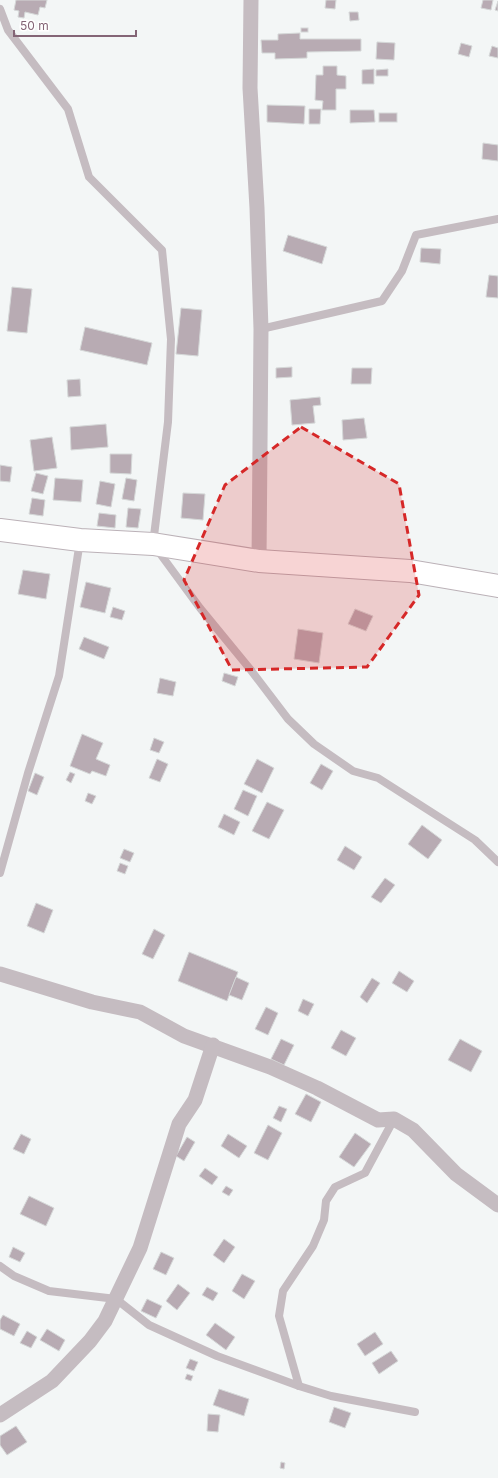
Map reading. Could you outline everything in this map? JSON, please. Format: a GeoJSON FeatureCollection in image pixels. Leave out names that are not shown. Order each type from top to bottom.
{"type":"FeatureCollection","features":[{"type":"Feature","properties":{"kind":"main road"},"geometry":{"type":"LineString","coordinates":[[0,530],[80,540],[153,544],[259,561],[410,570],[498,586]]}},
{"type":"Feature","properties":{"kind":"street"},"geometry":{"type":"LineString","coordinates":[[251,0],[250,88],[258,208],[261,329],[259,561]]}},
{"type":"Feature","properties":{"kind":"street"},"geometry":{"type":"LineString","coordinates":[[0,974],[92,1002],[140,1012],[184,1036],[213,1045],[317,1088],[378,1120],[394,1119],[413,1130],[456,1174],[498,1205]]}},
{"type":"Feature","properties":{"kind":"street"},"geometry":{"type":"LineString","coordinates":[[0,1415],[52,1381],[90,1341],[106,1321],[140,1248],[179,1124],[195,1100],[213,1045]]}},
{"type":"Feature","properties":{"kind":"lane"},"geometry":{"type":"LineString","coordinates":[[0,9],[8,30],[68,108],[89,177],[162,250],[170,347],[168,422],[153,544],[200,608],[250,668],[288,719],[314,744],[353,771],[378,778],[475,840],[498,862]]}},
{"type":"Feature","properties":{"kind":"lane"},"geometry":{"type":"LineString","coordinates":[[261,329],[382,301],[402,271],[416,235],[498,220]]}},
{"type":"Feature","properties":{"kind":"lane"},"geometry":{"type":"LineString","coordinates":[[0,873],[28,773],[59,676],[80,540]]}},
{"type":"Feature","properties":{"kind":"lane"},"geometry":{"type":"LineString","coordinates":[[299,1386],[279,1316],[283,1291],[313,1246],[324,1220],[326,1201],[335,1187],[365,1173],[394,1119]]}},
{"type":"Feature","properties":{"kind":"lane"},"geometry":{"type":"LineString","coordinates":[[0,1266],[14,1276],[50,1291],[116,1299],[149,1325],[217,1356],[299,1386],[330,1396],[415,1412]]}},
{"type":"Feature","properties":{"kind":"highlighted area"},"geometry":{"type":"Polygon","coordinates":[[[301,427],[399,484],[419,595],[367,667],[232,670],[184,580],[225,485],[301,427]]]}},
{"type":"Feature","properties":{"kind":"building"},"geometry":{"type":"Polygon","coordinates":[[[16,0],[47,0],[45,8],[40,7],[38,15],[25,12],[24,18],[18,17],[19,11],[14,10],[16,0]]]}},
{"type":"Feature","properties":{"kind":"building"},"geometry":{"type":"Polygon","coordinates":[[[326,0],[336,0],[335,9],[325,8],[326,0]]]}},
{"type":"Feature","properties":{"kind":"building"},"geometry":{"type":"Polygon","coordinates":[[[483,0],[493,0],[491,10],[481,8],[483,0]]]}},
{"type":"Feature","properties":{"kind":"building"},"geometry":{"type":"Polygon","coordinates":[[[498,1],[498,11],[495,10],[498,1]]]}},
{"type":"Feature","properties":{"kind":"building"},"geometry":{"type":"Polygon","coordinates":[[[349,12],[358,12],[359,20],[350,21],[349,12]]]}},
{"type":"Feature","properties":{"kind":"building"},"geometry":{"type":"Polygon","coordinates":[[[301,28],[308,28],[308,32],[301,32],[301,28]]]}},
{"type":"Feature","properties":{"kind":"building"},"geometry":{"type":"Polygon","coordinates":[[[300,33],[300,39],[361,39],[361,51],[307,52],[307,58],[275,59],[275,53],[262,53],[261,40],[278,40],[278,34],[300,33]]]}},
{"type":"Feature","properties":{"kind":"building"},"geometry":{"type":"Polygon","coordinates":[[[377,42],[395,43],[394,60],[376,59],[377,42]]]}},
{"type":"Feature","properties":{"kind":"building"},"geometry":{"type":"Polygon","coordinates":[[[461,43],[472,46],[469,57],[458,54],[461,43]]]}},
{"type":"Feature","properties":{"kind":"building"},"geometry":{"type":"Polygon","coordinates":[[[492,46],[498,48],[498,58],[489,56],[492,46]]]}},
{"type":"Feature","properties":{"kind":"building"},"geometry":{"type":"Polygon","coordinates":[[[323,66],[337,66],[337,75],[346,76],[346,89],[336,89],[336,110],[322,110],[323,101],[315,100],[316,75],[323,75],[323,66]]]}},
{"type":"Feature","properties":{"kind":"building"},"geometry":{"type":"Polygon","coordinates":[[[374,69],[374,84],[362,84],[362,70],[374,69]]]}},
{"type":"Feature","properties":{"kind":"building"},"geometry":{"type":"Polygon","coordinates":[[[388,69],[388,76],[376,76],[376,70],[388,69]]]}},
{"type":"Feature","properties":{"kind":"building"},"geometry":{"type":"Polygon","coordinates":[[[267,105],[305,106],[304,124],[267,122],[267,105]]]}},
{"type":"Feature","properties":{"kind":"building"},"geometry":{"type":"Polygon","coordinates":[[[309,109],[321,109],[320,124],[309,124],[309,109]]]}},
{"type":"Feature","properties":{"kind":"building"},"geometry":{"type":"Polygon","coordinates":[[[350,110],[374,110],[375,122],[350,123],[350,110]]]}},
{"type":"Feature","properties":{"kind":"building"},"geometry":{"type":"Polygon","coordinates":[[[379,113],[397,113],[397,122],[379,122],[379,113]]]}},
{"type":"Feature","properties":{"kind":"building"},"geometry":{"type":"Polygon","coordinates":[[[483,143],[498,145],[498,161],[482,159],[483,143]]]}},
{"type":"Feature","properties":{"kind":"building"},"geometry":{"type":"Polygon","coordinates":[[[288,235],[327,247],[322,264],[283,251],[288,235]]]}},
{"type":"Feature","properties":{"kind":"building"},"geometry":{"type":"Polygon","coordinates":[[[421,248],[441,249],[440,264],[420,262],[421,248]]]}},
{"type":"Feature","properties":{"kind":"building"},"geometry":{"type":"Polygon","coordinates":[[[489,275],[498,276],[498,298],[486,297],[489,275]]]}},
{"type":"Feature","properties":{"kind":"building"},"geometry":{"type":"Polygon","coordinates":[[[12,287],[32,289],[27,333],[7,331],[12,287]]]}},
{"type":"Feature","properties":{"kind":"building"},"geometry":{"type":"Polygon","coordinates":[[[181,308],[202,310],[198,356],[176,354],[181,308]]]}},
{"type":"Feature","properties":{"kind":"building"},"geometry":{"type":"Polygon","coordinates":[[[85,327],[152,343],[147,365],[80,350],[85,327]]]}},
{"type":"Feature","properties":{"kind":"building"},"geometry":{"type":"Polygon","coordinates":[[[292,367],[292,377],[276,378],[276,368],[292,367]]]}},
{"type":"Feature","properties":{"kind":"building"},"geometry":{"type":"Polygon","coordinates":[[[352,368],[372,368],[371,384],[351,384],[352,368]]]}},
{"type":"Feature","properties":{"kind":"building"},"geometry":{"type":"Polygon","coordinates":[[[80,379],[81,396],[68,397],[67,380],[80,379]]]}},
{"type":"Feature","properties":{"kind":"building"},"geometry":{"type":"Polygon","coordinates":[[[320,397],[321,405],[313,406],[315,423],[292,425],[290,400],[320,397]]]}},
{"type":"Feature","properties":{"kind":"building"},"geometry":{"type":"Polygon","coordinates":[[[364,418],[367,438],[343,440],[342,420],[364,418]]]}},
{"type":"Feature","properties":{"kind":"building"},"geometry":{"type":"Polygon","coordinates":[[[106,424],[108,447],[71,450],[70,427],[106,424]]]}},
{"type":"Feature","properties":{"kind":"building"},"geometry":{"type":"Polygon","coordinates":[[[52,437],[57,468],[34,471],[30,440],[52,437]]]}},
{"type":"Feature","properties":{"kind":"building"},"geometry":{"type":"Polygon","coordinates":[[[110,454],[132,454],[131,474],[110,473],[110,454]]]}},
{"type":"Feature","properties":{"kind":"building"},"geometry":{"type":"Polygon","coordinates":[[[0,465],[12,467],[10,482],[0,481],[0,465]]]}},
{"type":"Feature","properties":{"kind":"building"},"geometry":{"type":"Polygon","coordinates":[[[36,473],[48,476],[43,494],[31,491],[36,473]]]}},
{"type":"Feature","properties":{"kind":"building"},"geometry":{"type":"Polygon","coordinates":[[[55,478],[83,480],[81,502],[53,500],[55,478]]]}},
{"type":"Feature","properties":{"kind":"building"},"geometry":{"type":"Polygon","coordinates":[[[126,478],[137,480],[134,501],[122,499],[126,478]]]}},
{"type":"Feature","properties":{"kind":"building"},"geometry":{"type":"Polygon","coordinates":[[[100,481],[115,484],[111,507],[96,504],[100,481]]]}},
{"type":"Feature","properties":{"kind":"building"},"geometry":{"type":"Polygon","coordinates":[[[183,493],[205,494],[203,520],[181,518],[183,493]]]}},
{"type":"Feature","properties":{"kind":"building"},"geometry":{"type":"Polygon","coordinates":[[[32,498],[45,500],[43,516],[29,514],[32,498]]]}},
{"type":"Feature","properties":{"kind":"building"},"geometry":{"type":"Polygon","coordinates":[[[128,508],[141,509],[138,528],[126,527],[128,508]]]}},
{"type":"Feature","properties":{"kind":"building"},"geometry":{"type":"Polygon","coordinates":[[[99,513],[116,515],[115,528],[97,526],[99,513]]]}},
{"type":"Feature","properties":{"kind":"building"},"geometry":{"type":"Polygon","coordinates":[[[23,570],[50,574],[46,599],[18,594],[23,570]]]}},
{"type":"Feature","properties":{"kind":"building"},"geometry":{"type":"Polygon","coordinates":[[[86,582],[111,588],[105,613],[80,607],[86,582]]]}},
{"type":"Feature","properties":{"kind":"building"},"geometry":{"type":"Polygon","coordinates":[[[113,607],[125,611],[122,620],[110,617],[113,607]]]}},
{"type":"Feature","properties":{"kind":"building"},"geometry":{"type":"Polygon","coordinates":[[[355,609],[373,616],[366,631],[348,624],[355,609]]]}},
{"type":"Feature","properties":{"kind":"building"},"geometry":{"type":"Polygon","coordinates":[[[298,629],[323,633],[319,663],[294,659],[298,629]]]}},
{"type":"Feature","properties":{"kind":"building"},"geometry":{"type":"Polygon","coordinates":[[[84,637],[109,647],[104,659],[79,649],[84,637]]]}},
{"type":"Feature","properties":{"kind":"building"},"geometry":{"type":"Polygon","coordinates":[[[224,673],[238,677],[235,686],[222,681],[224,673]]]}},
{"type":"Feature","properties":{"kind":"building"},"geometry":{"type":"Polygon","coordinates":[[[160,678],[176,682],[173,696],[157,693],[160,678]]]}},
{"type":"Feature","properties":{"kind":"building"},"geometry":{"type":"Polygon","coordinates":[[[82,734],[103,743],[96,759],[110,765],[106,776],[92,771],[90,774],[70,766],[82,734]]]}},
{"type":"Feature","properties":{"kind":"building"},"geometry":{"type":"Polygon","coordinates":[[[154,738],[164,742],[159,753],[150,750],[154,738]]]}},
{"type":"Feature","properties":{"kind":"building"},"geometry":{"type":"Polygon","coordinates":[[[157,759],[168,764],[160,782],[149,778],[157,759]]]}},
{"type":"Feature","properties":{"kind":"building"},"geometry":{"type":"Polygon","coordinates":[[[257,759],[274,768],[262,793],[244,784],[257,759]]]}},
{"type":"Feature","properties":{"kind":"building"},"geometry":{"type":"Polygon","coordinates":[[[321,764],[333,771],[322,790],[310,783],[321,764]]]}},
{"type":"Feature","properties":{"kind":"building"},"geometry":{"type":"Polygon","coordinates":[[[70,772],[75,774],[71,783],[66,780],[70,772]]]}},
{"type":"Feature","properties":{"kind":"building"},"geometry":{"type":"Polygon","coordinates":[[[35,773],[44,777],[37,795],[28,791],[35,773]]]}},
{"type":"Feature","properties":{"kind":"building"},"geometry":{"type":"Polygon","coordinates":[[[243,790],[257,796],[248,816],[234,809],[243,790]]]}},
{"type":"Feature","properties":{"kind":"building"},"geometry":{"type":"Polygon","coordinates":[[[88,793],[96,796],[92,804],[85,801],[88,793]]]}},
{"type":"Feature","properties":{"kind":"building"},"geometry":{"type":"Polygon","coordinates":[[[267,802],[284,810],[269,839],[252,831],[267,802]]]}},
{"type":"Feature","properties":{"kind":"building"},"geometry":{"type":"Polygon","coordinates":[[[224,814],[240,822],[234,835],[218,827],[224,814]]]}},
{"type":"Feature","properties":{"kind":"building"},"geometry":{"type":"Polygon","coordinates":[[[422,825],[442,840],[428,859],[408,844],[422,825]]]}},
{"type":"Feature","properties":{"kind":"building"},"geometry":{"type":"Polygon","coordinates":[[[345,846],[362,857],[354,870],[337,860],[345,846]]]}},
{"type":"Feature","properties":{"kind":"building"},"geometry":{"type":"Polygon","coordinates":[[[124,849],[134,853],[130,862],[120,858],[124,849]]]}},
{"type":"Feature","properties":{"kind":"building"},"geometry":{"type":"Polygon","coordinates":[[[120,863],[128,866],[125,874],[117,871],[120,863]]]}},
{"type":"Feature","properties":{"kind":"building"},"geometry":{"type":"Polygon","coordinates":[[[385,878],[395,885],[381,903],[371,897],[385,878]]]}},
{"type":"Feature","properties":{"kind":"building"},"geometry":{"type":"Polygon","coordinates":[[[36,903],[53,910],[44,933],[27,926],[36,903]]]}},
{"type":"Feature","properties":{"kind":"building"},"geometry":{"type":"Polygon","coordinates":[[[154,929],[165,935],[153,959],[142,954],[154,929]]]}},
{"type":"Feature","properties":{"kind":"building"},"geometry":{"type":"Polygon","coordinates":[[[189,952],[238,972],[227,1001],[178,981],[189,952]]]}},
{"type":"Feature","properties":{"kind":"building"},"geometry":{"type":"Polygon","coordinates":[[[399,971],[414,981],[407,992],[392,983],[399,971]]]}},
{"type":"Feature","properties":{"kind":"building"},"geometry":{"type":"Polygon","coordinates":[[[236,977],[249,983],[242,1000],[229,995],[236,977]]]}},
{"type":"Feature","properties":{"kind":"building"},"geometry":{"type":"Polygon","coordinates":[[[372,978],[380,983],[367,1003],[360,997],[372,978]]]}},
{"type":"Feature","properties":{"kind":"building"},"geometry":{"type":"Polygon","coordinates":[[[303,999],[314,1004],[308,1016],[298,1011],[303,999]]]}},
{"type":"Feature","properties":{"kind":"building"},"geometry":{"type":"Polygon","coordinates":[[[266,1007],[278,1013],[268,1035],[255,1029],[266,1007]]]}},
{"type":"Feature","properties":{"kind":"building"},"geometry":{"type":"Polygon","coordinates":[[[341,1030],[356,1038],[346,1056],[331,1048],[341,1030]]]}},
{"type":"Feature","properties":{"kind":"building"},"geometry":{"type":"Polygon","coordinates":[[[281,1039],[294,1045],[284,1065],[271,1059],[281,1039]]]}},
{"type":"Feature","properties":{"kind":"building"},"geometry":{"type":"Polygon","coordinates":[[[460,1039],[482,1051],[471,1072],[448,1060],[460,1039]]]}},
{"type":"Feature","properties":{"kind":"building"},"geometry":{"type":"Polygon","coordinates":[[[306,1094],[321,1102],[311,1122],[295,1114],[306,1094]]]}},
{"type":"Feature","properties":{"kind":"building"},"geometry":{"type":"Polygon","coordinates":[[[279,1106],[287,1109],[281,1122],[273,1118],[279,1106]]]}},
{"type":"Feature","properties":{"kind":"building"},"geometry":{"type":"Polygon","coordinates":[[[268,1125],[282,1133],[268,1160],[254,1153],[268,1125]]]}},
{"type":"Feature","properties":{"kind":"building"},"geometry":{"type":"Polygon","coordinates":[[[355,1133],[371,1144],[354,1167],[339,1157],[355,1133]]]}},
{"type":"Feature","properties":{"kind":"building"},"geometry":{"type":"Polygon","coordinates":[[[21,1134],[31,1139],[24,1154],[13,1149],[21,1134]]]}},
{"type":"Feature","properties":{"kind":"building"},"geometry":{"type":"Polygon","coordinates":[[[228,1134],[247,1146],[239,1158],[221,1146],[228,1134]]]}},
{"type":"Feature","properties":{"kind":"building"},"geometry":{"type":"Polygon","coordinates":[[[187,1137],[195,1142],[184,1161],[176,1156],[187,1137]]]}},
{"type":"Feature","properties":{"kind":"building"},"geometry":{"type":"Polygon","coordinates":[[[205,1168],[218,1177],[212,1185],[199,1176],[205,1168]]]}},
{"type":"Feature","properties":{"kind":"building"},"geometry":{"type":"Polygon","coordinates":[[[226,1186],[233,1190],[229,1196],[222,1192],[226,1186]]]}},
{"type":"Feature","properties":{"kind":"building"},"geometry":{"type":"Polygon","coordinates":[[[29,1196],[54,1208],[46,1226],[20,1214],[29,1196]]]}},
{"type":"Feature","properties":{"kind":"building"},"geometry":{"type":"Polygon","coordinates":[[[224,1239],[235,1247],[224,1263],[213,1255],[224,1239]]]}},
{"type":"Feature","properties":{"kind":"building"},"geometry":{"type":"Polygon","coordinates":[[[13,1247],[25,1253],[20,1262],[9,1257],[13,1247]]]}},
{"type":"Feature","properties":{"kind":"building"},"geometry":{"type":"Polygon","coordinates":[[[161,1252],[174,1258],[166,1275],[153,1269],[161,1252]]]}},
{"type":"Feature","properties":{"kind":"building"},"geometry":{"type":"Polygon","coordinates":[[[242,1274],[255,1281],[244,1299],[232,1291],[242,1274]]]}},
{"type":"Feature","properties":{"kind":"building"},"geometry":{"type":"Polygon","coordinates":[[[178,1284],[190,1293],[177,1310],[166,1301],[178,1284]]]}},
{"type":"Feature","properties":{"kind":"building"},"geometry":{"type":"Polygon","coordinates":[[[207,1287],[218,1293],[213,1301],[202,1295],[207,1287]]]}},
{"type":"Feature","properties":{"kind":"building"},"geometry":{"type":"Polygon","coordinates":[[[147,1299],[162,1306],[156,1318],[141,1311],[147,1299]]]}},
{"type":"Feature","properties":{"kind":"building"},"geometry":{"type":"Polygon","coordinates":[[[3,1315],[20,1324],[14,1336],[0,1329],[0,1320],[3,1315]]]}},
{"type":"Feature","properties":{"kind":"building"},"geometry":{"type":"Polygon","coordinates":[[[215,1323],[235,1337],[226,1350],[206,1335],[215,1323]]]}},
{"type":"Feature","properties":{"kind":"building"},"geometry":{"type":"Polygon","coordinates":[[[47,1329],[65,1340],[59,1351],[40,1340],[47,1329]]]}},
{"type":"Feature","properties":{"kind":"building"},"geometry":{"type":"Polygon","coordinates":[[[27,1331],[37,1337],[31,1348],[20,1343],[27,1331]]]}},
{"type":"Feature","properties":{"kind":"building"},"geometry":{"type":"Polygon","coordinates":[[[375,1332],[383,1344],[365,1356],[357,1344],[375,1332]]]}},
{"type":"Feature","properties":{"kind":"building"},"geometry":{"type":"Polygon","coordinates":[[[391,1351],[398,1361],[379,1374],[372,1363],[391,1351]]]}},
{"type":"Feature","properties":{"kind":"building"},"geometry":{"type":"Polygon","coordinates":[[[190,1359],[198,1362],[194,1371],[186,1368],[190,1359]]]}},
{"type":"Feature","properties":{"kind":"building"},"geometry":{"type":"Polygon","coordinates":[[[187,1374],[193,1376],[191,1381],[185,1379],[187,1374]]]}},
{"type":"Feature","properties":{"kind":"building"},"geometry":{"type":"Polygon","coordinates":[[[219,1389],[249,1399],[244,1416],[213,1405],[219,1389]]]}},
{"type":"Feature","properties":{"kind":"building"},"geometry":{"type":"Polygon","coordinates":[[[334,1407],[351,1413],[345,1428],[329,1422],[334,1407]]]}},
{"type":"Feature","properties":{"kind":"building"},"geometry":{"type":"Polygon","coordinates":[[[208,1414],[220,1415],[218,1432],[207,1431],[208,1414]]]}},
{"type":"Feature","properties":{"kind":"building"},"geometry":{"type":"Polygon","coordinates":[[[16,1426],[27,1442],[7,1455],[0,1445],[0,1436],[16,1426]]]}},
{"type":"Feature","properties":{"kind":"building"},"geometry":{"type":"Polygon","coordinates":[[[281,1462],[285,1463],[284,1469],[280,1468],[281,1462]]]}}]}
